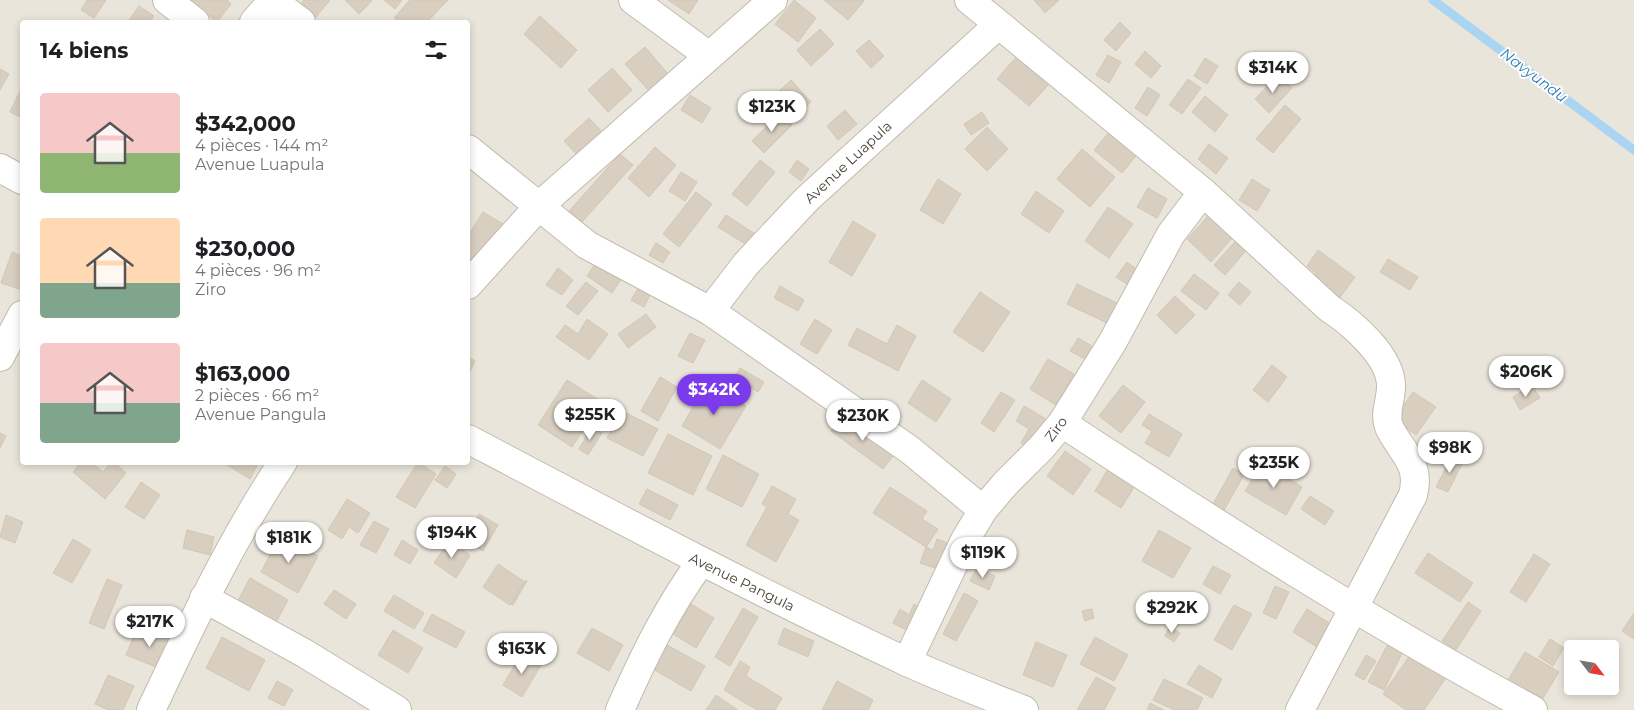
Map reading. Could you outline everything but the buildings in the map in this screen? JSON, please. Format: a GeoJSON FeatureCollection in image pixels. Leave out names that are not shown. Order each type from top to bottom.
{"type":"FeatureCollection","features":[{"type":"Feature","properties":{"kind":"street"},"geometry":{"type":"LineString","coordinates":[[167,0],[192,20]]}},
{"type":"Feature","properties":{"kind":"street"},"geometry":{"type":"LineString","coordinates":[[256,20],[273,0],[298,20]]}},
{"type":"Feature","properties":{"kind":"street"},"geometry":{"type":"LineString","coordinates":[[633,0],[709,56]]}},
{"type":"Feature","properties":{"kind":"street"},"geometry":{"type":"LineString","coordinates":[[470,283],[539,206],[773,0]]}},
{"type":"Feature","properties":{"kind":"street"},"geometry":{"type":"LineString","coordinates":[[969,0],[1203,192],[1329,308],[1364,334],[1390,378],[1387,419],[1390,428],[1415,471],[1415,488],[1355,609],[1300,710]]}},
{"type":"Feature","properties":{"kind":"street","name":"Avenue Luapula"},"geometry":{"type":"LineString","coordinates":[[710,311],[746,264],[807,199],[998,25]]}},
{"type":"Feature","properties":{"kind":"street"},"geometry":{"type":"LineString","coordinates":[[470,151],[539,206],[561,227],[594,250],[710,311],[910,450],[982,510]]}},
{"type":"Feature","properties":{"kind":"street"},"geometry":{"type":"LineString","coordinates":[[0,168],[20,179]]}},
{"type":"Feature","properties":{"kind":"street","name":"Ziro"},"geometry":{"type":"LineString","coordinates":[[907,662],[965,540],[982,510],[1062,423],[1112,343],[1171,234],[1203,192]]}},
{"type":"Feature","properties":{"kind":"street"},"geometry":{"type":"LineString","coordinates":[[0,357],[20,319]]}},
{"type":"Feature","properties":{"kind":"street"},"geometry":{"type":"LineString","coordinates":[[1062,423],[1225,530],[1355,609],[1533,710]]}},
{"type":"Feature","properties":{"kind":"street","name":"Avenue Pangula"},"geometry":{"type":"LineString","coordinates":[[470,440],[701,562],[907,662],[1024,710]]}},
{"type":"Feature","properties":{"kind":"street"},"geometry":{"type":"LineString","coordinates":[[151,710],[204,598],[259,498],[281,465]]}},
{"type":"Feature","properties":{"kind":"street"},"geometry":{"type":"LineString","coordinates":[[620,710],[658,631],[687,581],[701,562]]}},
{"type":"Feature","properties":{"kind":"street"},"geometry":{"type":"LineString","coordinates":[[204,598],[304,653],[397,710]]}},
{"type":"Feature","properties":{"kind":"shaded area"},"geometry":{"type":"Polygon","coordinates":[[[0,0],[1634,0],[1634,710],[0,710],[0,0]]]}},
{"type":"Feature","properties":{"kind":"waterway","name":"Navyundu"},"geometry":{"type":"LineString","coordinates":[[1433,0],[1634,150]]}}]}
